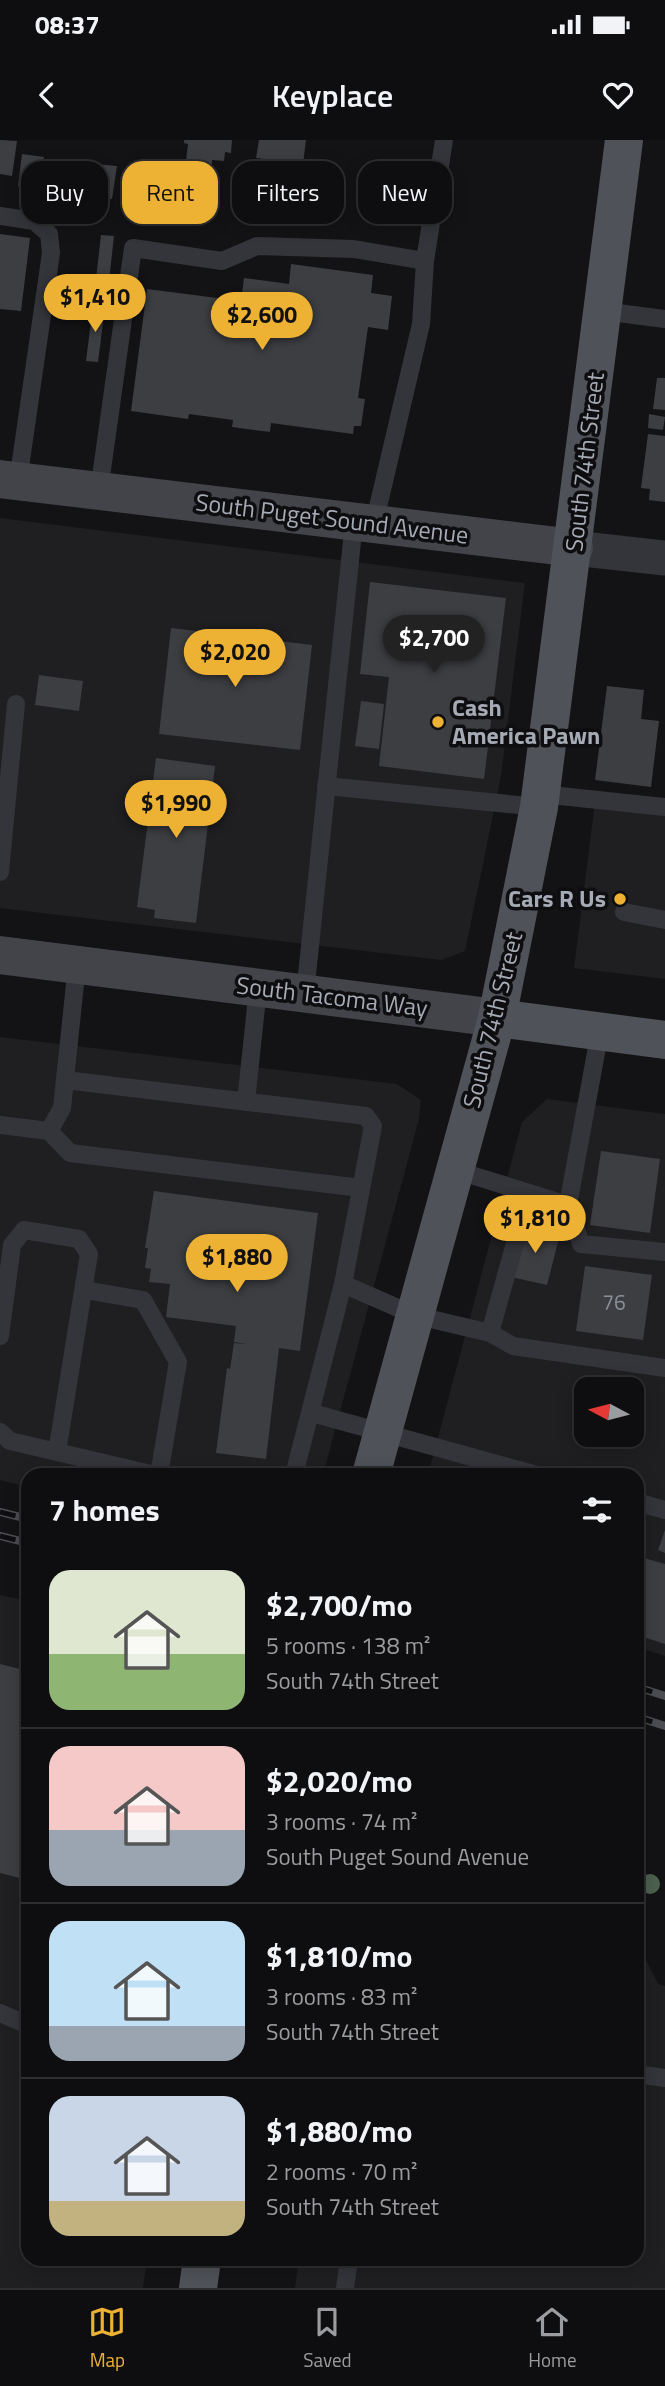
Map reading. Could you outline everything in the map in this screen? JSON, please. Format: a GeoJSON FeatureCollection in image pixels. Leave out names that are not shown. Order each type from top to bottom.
{"type":"FeatureCollection","features":[{"type":"Feature","properties":{"kind":"main road","name":"South 74th Street"},"geometry":{"type":"LineString","coordinates":[[373,1468],[497,1018],[540,801],[624,140]]}},
{"type":"Feature","properties":{"kind":"main road","name":"South Tacoma Way"},"geometry":{"type":"LineString","coordinates":[[497,1018],[665,1040]]}},
{"type":"Feature","properties":{"kind":"main road"},"geometry":{"type":"LineString","coordinates":[[198,2288],[201,2266]]}},
{"type":"Feature","properties":{"kind":"street","name":"South Puget Sound Avenue"},"geometry":{"type":"LineString","coordinates":[[9,480],[665,558]]}},
{"type":"Feature","properties":{"kind":"street","name":"South Tacoma Way"},"geometry":{"type":"LineString","coordinates":[[0,955],[497,1018]]}},
{"type":"Feature","properties":{"kind":"lane"},"geometry":{"type":"LineString","coordinates":[[305,994],[326,786],[364,523],[421,324],[425,261],[444,140]]}},
{"type":"Feature","properties":{"kind":"lane"},"geometry":{"type":"LineString","coordinates":[[0,216],[34,221],[49,234],[51,253],[9,480]]}},
{"type":"Feature","properties":{"kind":"lane"},"geometry":{"type":"LineString","coordinates":[[99,491],[133,248],[222,261],[257,246],[354,249],[425,261]]}},
{"type":"Feature","properties":{"kind":"lane"},"geometry":{"type":"LineString","coordinates":[[603,311],[665,319]]}},
{"type":"Feature","properties":{"kind":"lane"},"geometry":{"type":"LineString","coordinates":[[0,872],[16,704]]}},
{"type":"Feature","properties":{"kind":"lane"},"geometry":{"type":"LineString","coordinates":[[326,786],[665,807]]}},
{"type":"Feature","properties":{"kind":"lane"},"geometry":{"type":"LineString","coordinates":[[624,912],[665,920]]}},
{"type":"Feature","properties":{"kind":"lane"},"geometry":{"type":"LineString","coordinates":[[49,1131],[62,1108],[77,965]]}},
{"type":"Feature","properties":{"kind":"lane"},"geometry":{"type":"LineString","coordinates":[[246,1102],[258,988]]}},
{"type":"Feature","properties":{"kind":"lane"},"geometry":{"type":"LineString","coordinates":[[600,1031],[568,1205],[581,1244],[665,1252]]}},
{"type":"Feature","properties":{"kind":"lane"},"geometry":{"type":"LineString","coordinates":[[65,1080],[366,1116],[373,1126],[343,1283],[296,1468]]}},
{"type":"Feature","properties":{"kind":"lane"},"geometry":{"type":"LineString","coordinates":[[0,1125],[49,1131],[70,1153],[361,1188]]}},
{"type":"Feature","properties":{"kind":"lane"},"geometry":{"type":"LineString","coordinates":[[455,1170],[568,1205]]}},
{"type":"Feature","properties":{"kind":"lane"},"geometry":{"type":"LineString","coordinates":[[490,1333],[529,1193]]}},
{"type":"Feature","properties":{"kind":"lane"},"geometry":{"type":"LineString","coordinates":[[0,1335],[12,1245],[24,1230],[79,1239],[89,1254],[57,1452]]}},
{"type":"Feature","properties":{"kind":"lane"},"geometry":{"type":"LineString","coordinates":[[343,1283],[414,1315],[490,1333],[513,1346],[665,1368]]}},
{"type":"Feature","properties":{"kind":"lane"},"geometry":{"type":"LineString","coordinates":[[85,1290],[143,1300],[178,1362],[158,1468]]}},
{"type":"Feature","properties":{"kind":"lane"},"geometry":{"type":"LineString","coordinates":[[312,1413],[511,1468]]}},
{"type":"Feature","properties":{"kind":"lane"},"geometry":{"type":"LineString","coordinates":[[0,1432],[10,1441],[127,1468]]}},
{"type":"Feature","properties":{"kind":"lane"},"geometry":{"type":"LineString","coordinates":[[644,1504],[665,1510]]}},
{"type":"Feature","properties":{"kind":"lane"},"geometry":{"type":"LineString","coordinates":[[0,2012],[21,2022]]}},
{"type":"Feature","properties":{"kind":"lane"},"geometry":{"type":"LineString","coordinates":[[644,2075],[665,2078]]}},
{"type":"Feature","properties":{"kind":"lane"},"geometry":{"type":"LineString","coordinates":[[345,2288],[348,2266]]}},
{"type":"Feature","properties":{"kind":"shaded area"},"geometry":{"type":"Polygon","coordinates":[[[0,518],[525,583],[501,776],[465,951],[441,960],[0,908],[0,518]]]}},
{"type":"Feature","properties":{"kind":"shaded area"},"geometry":{"type":"Polygon","coordinates":[[[595,802],[665,811],[665,979],[574,968],[595,802]]]}},
{"type":"Feature","properties":{"kind":"shaded area"},"geometry":{"type":"Polygon","coordinates":[[[0,1037],[397,1084],[421,1100],[419,1119],[325,1468],[21,1468],[21,1485],[0,1480],[0,1037]]]}},
{"type":"Feature","properties":{"kind":"shaded area"},"geometry":{"type":"Polygon","coordinates":[[[547,1099],[665,1114],[665,1656],[644,1649],[644,1468],[430,1468],[522,1122],[547,1099]]]}},
{"type":"Feature","properties":{"kind":"shaded area"},"geometry":{"type":"Polygon","coordinates":[[[0,1595],[21,1600],[21,2266],[146,2266],[143,2288],[0,2288],[0,1595]]]}},
{"type":"Feature","properties":{"kind":"shaded area"},"geometry":{"type":"Polygon","coordinates":[[[646,1960],[658,1984],[665,1986],[665,2288],[295,2288],[298,2266],[644,2266],[646,1960]]]}},
{"type":"Feature","properties":{"kind":"building"},"geometry":{"type":"Polygon","coordinates":[[[0,140],[17,141],[12,176],[0,174],[0,140]]]}},
{"type":"Feature","properties":{"kind":"building"},"geometry":{"type":"Polygon","coordinates":[[[184,140],[232,140],[231,153],[225,152],[224,161],[186,161],[188,144],[184,143],[184,140]]]}},
{"type":"Feature","properties":{"kind":"building"},"geometry":{"type":"Polygon","coordinates":[[[259,140],[306,140],[303,161],[256,158],[259,140]]]}},
{"type":"Feature","properties":{"kind":"building"},"geometry":{"type":"Polygon","coordinates":[[[22,154],[44,157],[43,161],[21,161],[22,154]]]}},
{"type":"Feature","properties":{"kind":"building"},"geometry":{"type":"Polygon","coordinates":[[[21,162],[21,187],[18,186],[21,162]]]}},
{"type":"Feature","properties":{"kind":"building"},"geometry":{"type":"Polygon","coordinates":[[[108,165],[117,166],[112,199],[108,198],[108,165]]]}},
{"type":"Feature","properties":{"kind":"building"},"geometry":{"type":"Polygon","coordinates":[[[0,234],[30,238],[21,311],[0,309],[0,234]]]}},
{"type":"Feature","properties":{"kind":"building"},"geometry":{"type":"Polygon","coordinates":[[[101,235],[114,236],[108,290],[95,288],[101,235]]]}},
{"type":"Feature","properties":{"kind":"building"},"geometry":{"type":"Polygon","coordinates":[[[291,264],[373,275],[371,293],[392,296],[388,330],[368,327],[358,398],[365,399],[361,426],[354,426],[353,434],[271,423],[270,432],[232,427],[233,420],[189,414],[188,419],[131,411],[147,289],[241,301],[244,278],[289,284],[291,264]]]}},
{"type":"Feature","properties":{"kind":"building"},"geometry":{"type":"Polygon","coordinates":[[[93,305],[105,307],[98,362],[86,361],[93,305]]]}},
{"type":"Feature","properties":{"kind":"building"},"geometry":{"type":"Polygon","coordinates":[[[657,378],[665,378],[665,410],[653,409],[657,378]]]}},
{"type":"Feature","properties":{"kind":"building"},"geometry":{"type":"Polygon","coordinates":[[[649,414],[665,417],[663,430],[648,428],[649,414]]]}},
{"type":"Feature","properties":{"kind":"building"},"geometry":{"type":"Polygon","coordinates":[[[648,434],[665,436],[665,502],[649,500],[650,489],[641,488],[648,434]]]}},
{"type":"Feature","properties":{"kind":"building","name":"Cash America Pawn"},"geometry":{"type":"Polygon","coordinates":[[[370,582],[506,598],[484,779],[379,766],[389,677],[360,674],[370,582]]]}},
{"type":"Feature","properties":{"kind":"building"},"geometry":{"type":"Polygon","coordinates":[[[171,628],[312,645],[300,750],[159,734],[171,628]]]}},
{"type":"Feature","properties":{"kind":"building"},"geometry":{"type":"Polygon","coordinates":[[[39,675],[83,681],[79,711],[35,705],[39,675]]]}},
{"type":"Feature","properties":{"kind":"building"},"geometry":{"type":"Polygon","coordinates":[[[607,686],[644,690],[641,719],[659,721],[651,787],[595,780],[607,686]]]}},
{"type":"Feature","properties":{"kind":"building"},"geometry":{"type":"Polygon","coordinates":[[[361,701],[384,704],[379,749],[355,746],[361,701]]]}},
{"type":"Feature","properties":{"kind":"building"},"geometry":{"type":"Polygon","coordinates":[[[156,758],[215,766],[196,923],[154,918],[155,910],[137,907],[156,758]]]}},
{"type":"Feature","properties":{"kind":"building"},"geometry":{"type":"Polygon","coordinates":[[[601,1151],[660,1159],[650,1233],[590,1225],[601,1151]]]}},
{"type":"Feature","properties":{"kind":"building"},"geometry":{"type":"Polygon","coordinates":[[[154,1191],[318,1213],[300,1351],[279,1348],[266,1459],[216,1453],[227,1368],[230,1369],[234,1343],[246,1344],[234,1342],[236,1326],[166,1317],[170,1284],[149,1282],[151,1269],[145,1268],[148,1248],[145,1248],[154,1191]]]}},
{"type":"Feature","properties":{"kind":"building"},"geometry":{"type":"Polygon","coordinates":[[[523,1225],[560,1234],[547,1285],[511,1277],[523,1225]]]}},
{"type":"Feature","properties":{"kind":"building"},"geometry":{"type":"Polygon","coordinates":[[[585,1266],[652,1275],[643,1340],[576,1331],[585,1266]]]}},
{"type":"Feature","properties":{"kind":"building"},"geometry":{"type":"Polygon","coordinates":[[[665,1530],[665,1553],[658,1550],[665,1530]]]}},
{"type":"Feature","properties":{"kind":"building"},"geometry":{"type":"Polygon","coordinates":[[[644,1558],[665,1564],[665,1644],[644,1637],[644,1558]]]}},
{"type":"Feature","properties":{"kind":"building"},"geometry":{"type":"Polygon","coordinates":[[[0,1664],[21,1669],[21,1878],[0,1873],[0,1664]]]}},
{"type":"Feature","properties":{"kind":"railway"},"geometry":{"type":"LineString","coordinates":[[0,1512],[21,1517]]}},
{"type":"Feature","properties":{"kind":"railway"},"geometry":{"type":"LineString","coordinates":[[0,1536],[21,1541]]}},
{"type":"Feature","properties":{"kind":"railway"},"geometry":{"type":"LineString","coordinates":[[644,1689],[665,1696]]}},
{"type":"Feature","properties":{"kind":"railway"},"geometry":{"type":"LineString","coordinates":[[644,1719],[665,1726]]}},
{"type":"Feature","properties":{"kind":"place","name":"Cash America Pawn"},"geometry":{"type":"Point","coordinates":[438,722]}},
{"type":"Feature","properties":{"kind":"place","name":"Cars R Us"},"geometry":{"type":"Point","coordinates":[620,899]}}]}
